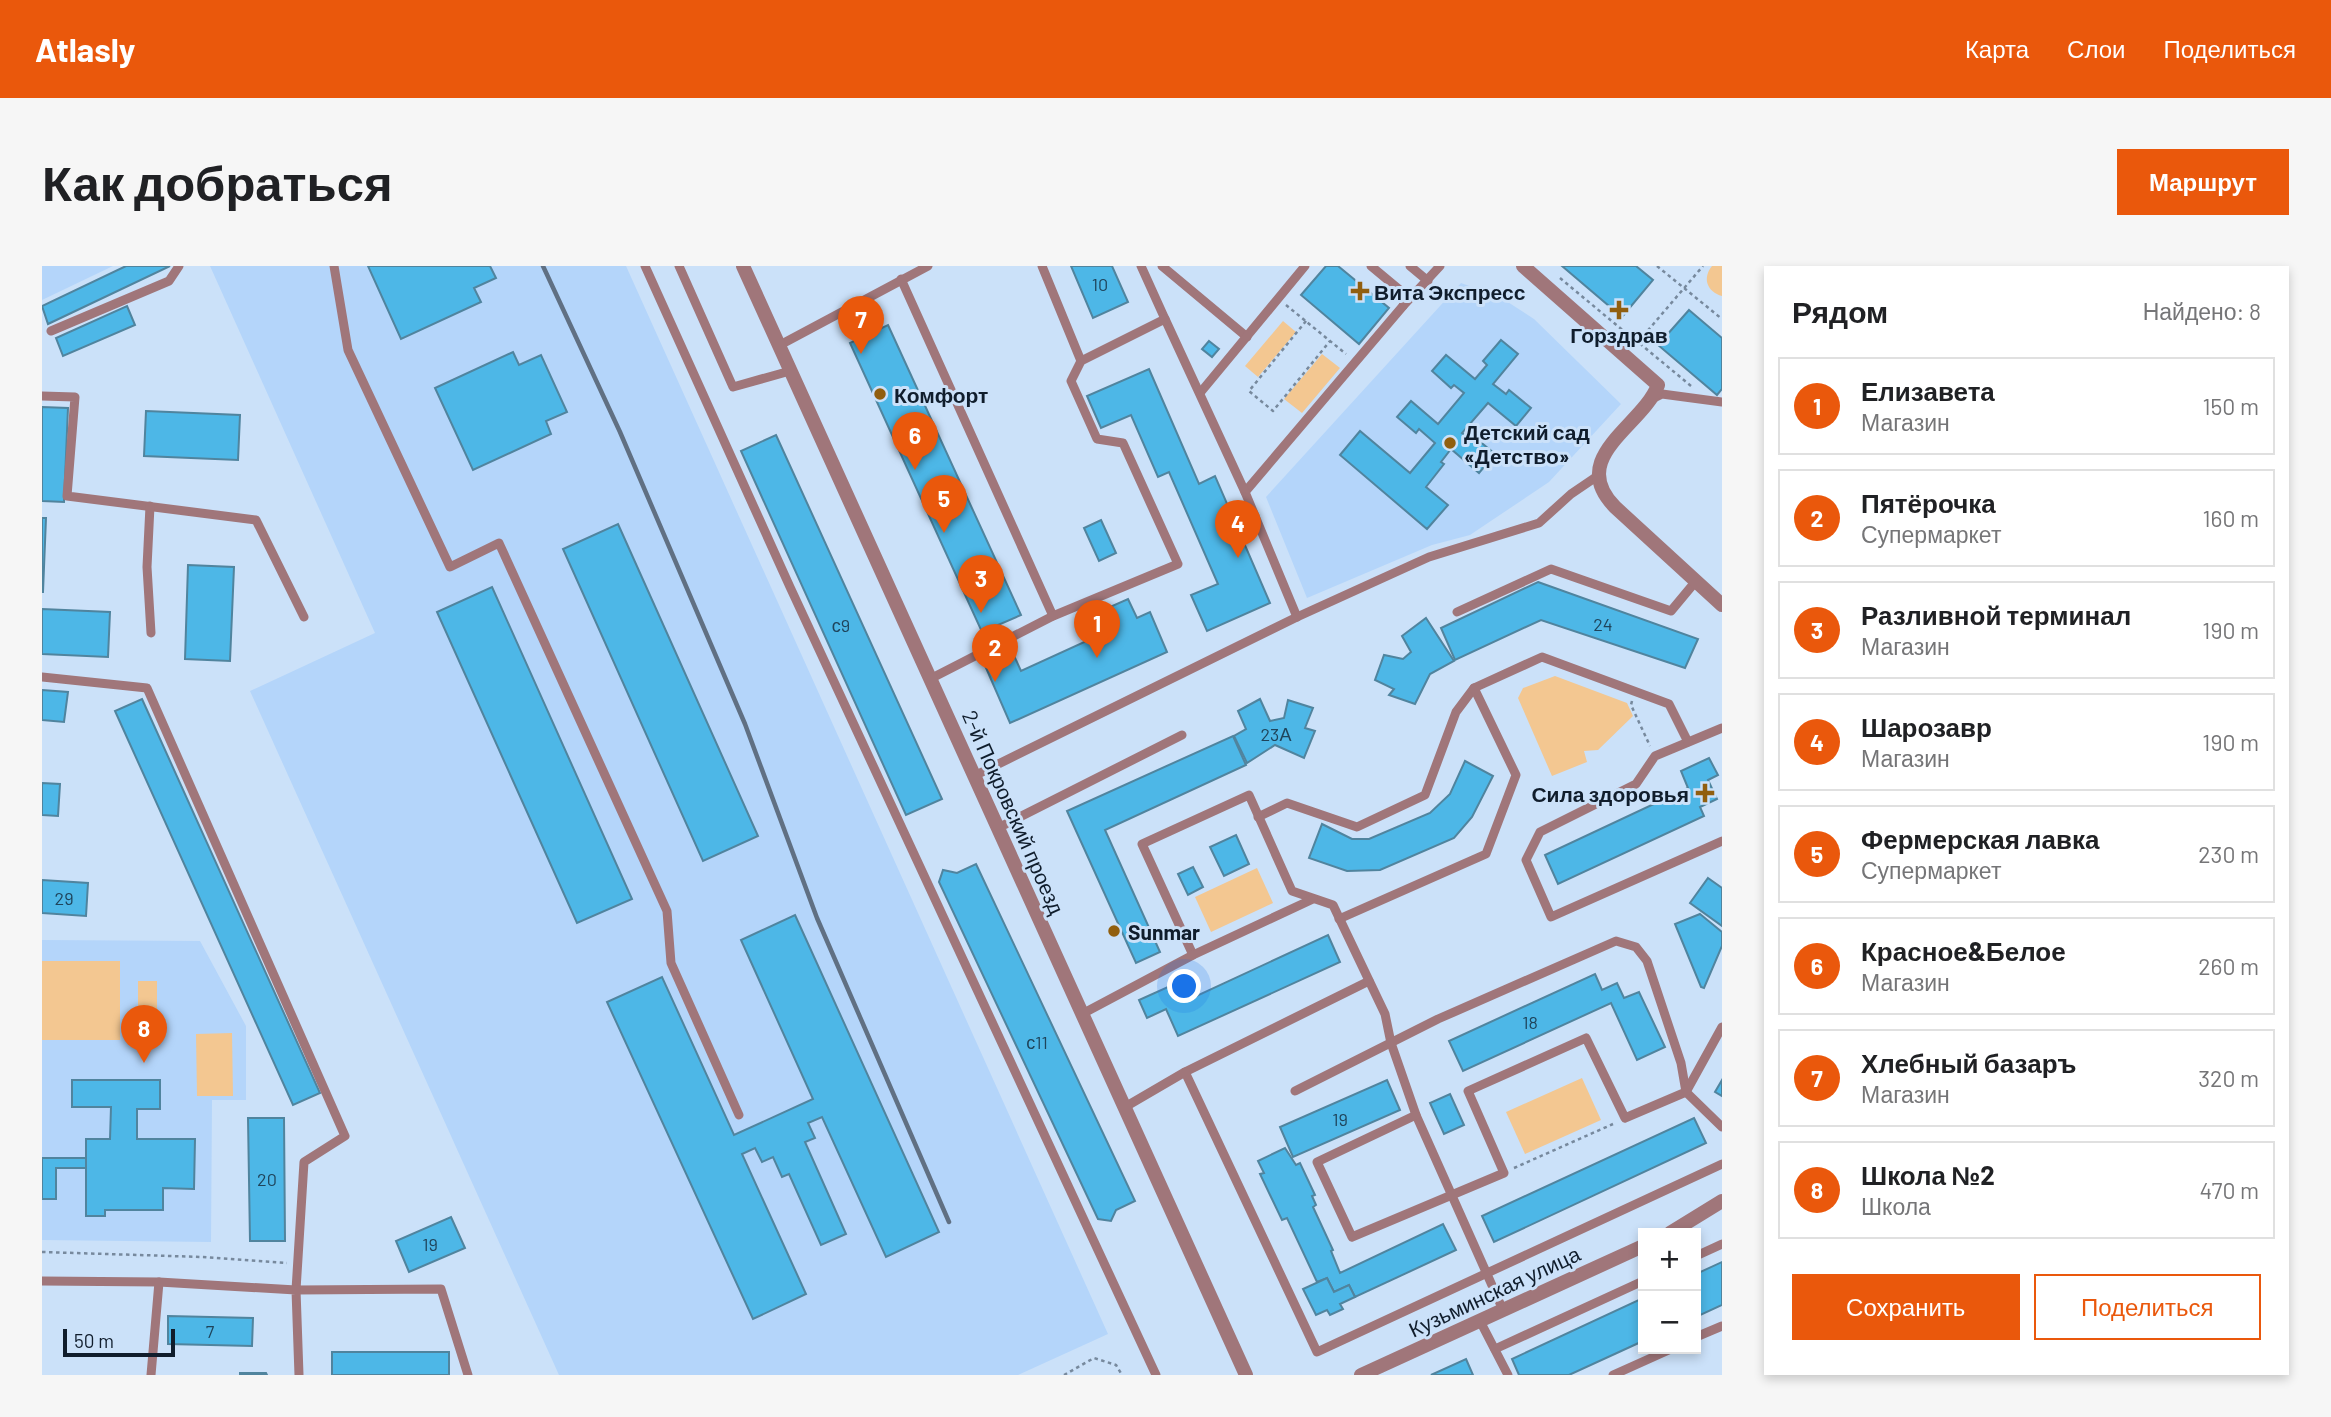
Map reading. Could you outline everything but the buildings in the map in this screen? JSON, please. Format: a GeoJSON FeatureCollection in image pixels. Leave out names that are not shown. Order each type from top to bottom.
{"type":"FeatureCollection","features":[{"type":"Feature","properties":{"kind":"street","name":"2-й Покровский проезд"},"geometry":{"type":"LineString","coordinates":[[743,266],[1246,1375]]}},
{"type":"Feature","properties":{"kind":"street"},"geometry":{"type":"LineString","coordinates":[[1522,266],[1658,385],[1654,398],[1611,443],[1604,454],[1600,475],[1602,489],[1609,500],[1722,605]]}},
{"type":"Feature","properties":{"kind":"street"},"geometry":{"type":"LineString","coordinates":[[1678,1228],[1722,1201]]}},
{"type":"Feature","properties":{"kind":"street","name":"Кузьминская улица"},"geometry":{"type":"LineString","coordinates":[[1362,1375],[1638,1248]]}},
{"type":"Feature","properties":{"kind":"lane"},"geometry":{"type":"LineString","coordinates":[[51,331],[169,281],[178,266]]}},
{"type":"Feature","properties":{"kind":"lane"},"geometry":{"type":"LineString","coordinates":[[334,266],[348,350],[450,567],[499,543],[667,911],[671,963],[739,1115]]}},
{"type":"Feature","properties":{"kind":"lane"},"geometry":{"type":"LineString","coordinates":[[645,266],[796,600],[1156,1375]]}},
{"type":"Feature","properties":{"kind":"lane"},"geometry":{"type":"LineString","coordinates":[[679,266],[733,387],[790,371]]}},
{"type":"Feature","properties":{"kind":"lane"},"geometry":{"type":"LineString","coordinates":[[780,345],[928,266]]}},
{"type":"Feature","properties":{"kind":"lane"},"geometry":{"type":"LineString","coordinates":[[1042,266],[1081,360]]}},
{"type":"Feature","properties":{"kind":"lane"},"geometry":{"type":"LineString","coordinates":[[1141,266],[1245,492],[1297,617]]}},
{"type":"Feature","properties":{"kind":"lane"},"geometry":{"type":"LineString","coordinates":[[1162,266],[1247,337]]}},
{"type":"Feature","properties":{"kind":"lane"},"geometry":{"type":"LineString","coordinates":[[1200,393],[1305,266]]}},
{"type":"Feature","properties":{"kind":"lane"},"geometry":{"type":"LineString","coordinates":[[1371,266],[1401,291],[1405,298],[1403,306]]}},
{"type":"Feature","properties":{"kind":"lane"},"geometry":{"type":"LineString","coordinates":[[1410,266],[1428,281]]}},
{"type":"Feature","properties":{"kind":"lane"},"geometry":{"type":"LineString","coordinates":[[1245,492],[1440,266]]}},
{"type":"Feature","properties":{"kind":"lane"},"geometry":{"type":"LineString","coordinates":[[901,279],[1053,616]]}},
{"type":"Feature","properties":{"kind":"lane"},"geometry":{"type":"LineString","coordinates":[[930,679],[1053,616],[1178,564],[1124,443],[1097,439],[1071,381],[1081,360],[1165,318]]}},
{"type":"Feature","properties":{"kind":"lane"},"geometry":{"type":"LineString","coordinates":[[1654,398],[1662,394],[1722,402]]}},
{"type":"Feature","properties":{"kind":"lane"},"geometry":{"type":"LineString","coordinates":[[42,396],[75,397],[67,496],[256,520],[304,617]]}},
{"type":"Feature","properties":{"kind":"lane"},"geometry":{"type":"LineString","coordinates":[[974,776],[1297,617],[1429,557],[1539,523],[1571,494],[1600,475]]}},
{"type":"Feature","properties":{"kind":"lane"},"geometry":{"type":"LineString","coordinates":[[150,506],[147,567],[151,633]]}},
{"type":"Feature","properties":{"kind":"lane"},"geometry":{"type":"LineString","coordinates":[[1457,612],[1551,569],[1671,611],[1696,581]]}},
{"type":"Feature","properties":{"kind":"lane"},"geometry":{"type":"LineString","coordinates":[[1258,817],[1287,803],[1357,827],[1426,795],[1456,712],[1474,688],[1542,657],[1669,704],[1688,743]]}},
{"type":"Feature","properties":{"kind":"lane"},"geometry":{"type":"LineString","coordinates":[[42,677],[147,688],[345,1136],[304,1162],[296,1290],[299,1375]]}},
{"type":"Feature","properties":{"kind":"lane"},"geometry":{"type":"LineString","coordinates":[[1339,919],[1486,853],[1516,775],[1474,688]]}},
{"type":"Feature","properties":{"kind":"lane"},"geometry":{"type":"LineString","coordinates":[[1722,728],[1655,756],[1636,784],[1540,832],[1526,860],[1552,917],[1722,841]]}},
{"type":"Feature","properties":{"kind":"lane"},"geometry":{"type":"LineString","coordinates":[[998,828],[1182,735]]}},
{"type":"Feature","properties":{"kind":"lane"},"geometry":{"type":"LineString","coordinates":[[1193,955],[1142,844],[1249,795],[1292,891],[1333,905],[1385,1014],[1391,1043],[1416,1115],[1503,1310]]}},
{"type":"Feature","properties":{"kind":"lane"},"geometry":{"type":"LineString","coordinates":[[1082,1014],[1193,955],[1313,899]]}},
{"type":"Feature","properties":{"kind":"lane"},"geometry":{"type":"LineString","coordinates":[[1295,1091],[1438,1019],[1616,942],[1636,947],[1647,961],[1681,1063],[1686,1092],[1722,1127]]}},
{"type":"Feature","properties":{"kind":"lane"},"geometry":{"type":"LineString","coordinates":[[1125,1107],[1185,1072],[1369,981]]}},
{"type":"Feature","properties":{"kind":"lane"},"geometry":{"type":"LineString","coordinates":[[1416,1115],[1317,1162],[1352,1237],[1504,1172],[1468,1091],[1586,1038],[1626,1118],[1686,1092],[1722,1027]]}},
{"type":"Feature","properties":{"kind":"lane"},"geometry":{"type":"LineString","coordinates":[[1185,1072],[1317,1352],[1722,1164]]}},
{"type":"Feature","properties":{"kind":"lane"},"geometry":{"type":"LineString","coordinates":[[1701,1254],[1722,1244]]}},
{"type":"Feature","properties":{"kind":"lane"},"geometry":{"type":"LineString","coordinates":[[42,1281],[159,1282],[296,1290],[441,1289],[468,1375]]}},
{"type":"Feature","properties":{"kind":"lane"},"geometry":{"type":"LineString","coordinates":[[151,1375],[159,1282]]}},
{"type":"Feature","properties":{"kind":"lane"},"geometry":{"type":"LineString","coordinates":[[1495,1349],[1638,1283]]}},
{"type":"Feature","properties":{"kind":"lane"},"geometry":{"type":"LineString","coordinates":[[1480,1321],[1508,1375]]}},
{"type":"Feature","properties":{"kind":"lane"},"geometry":{"type":"LineString","coordinates":[[1701,1335],[1722,1325]]}},
{"type":"Feature","properties":{"kind":"lane"},"geometry":{"type":"LineString","coordinates":[[1613,1375],[1660,1354]]}},
{"type":"Feature","properties":{"kind":"path"},"geometry":{"type":"LineString","coordinates":[[1657,266],[1722,319]]}},
{"type":"Feature","properties":{"kind":"path"},"geometry":{"type":"LineString","coordinates":[[1626,356],[1703,266]]}},
{"type":"Feature","properties":{"kind":"path"},"geometry":{"type":"LineString","coordinates":[[1556,274],[1692,387]]}},
{"type":"Feature","properties":{"kind":"path"},"geometry":{"type":"LineString","coordinates":[[1289,308],[1352,359]]}},
{"type":"Feature","properties":{"kind":"path"},"geometry":{"type":"LineString","coordinates":[[1306,321],[1249,391],[1273,411],[1330,341]]}},
{"type":"Feature","properties":{"kind":"path"},"geometry":{"type":"LineString","coordinates":[[1634,691],[1631,705],[1655,756]]}},
{"type":"Feature","properties":{"kind":"path"},"geometry":{"type":"LineString","coordinates":[[1504,1172],[1626,1118]]}},
{"type":"Feature","properties":{"kind":"path"},"geometry":{"type":"LineString","coordinates":[[42,1252],[203,1257],[297,1264]]}},
{"type":"Feature","properties":{"kind":"path"},"geometry":{"type":"LineString","coordinates":[[1063,1375],[1094,1358],[1116,1365],[1122,1375]]}},
{"type":"Feature","properties":{"kind":"shaded area"},"geometry":{"type":"Polygon","coordinates":[[[42,266],[113,266],[42,300],[42,266]]]}},
{"type":"Feature","properties":{"kind":"shaded area"},"geometry":{"type":"Polygon","coordinates":[[[210,266],[626,266],[1108,1334],[1018,1375],[559,1375],[250,691],[375,633],[210,266]]]}},
{"type":"Feature","properties":{"kind":"shaded area"},"geometry":{"type":"Polygon","coordinates":[[[1712,266],[1722,266],[1722,296],[1708,284],[1707,275],[1712,266]]]}},
{"type":"Feature","properties":{"kind":"shaded area","name":"Детский сад «Детство»"},"geometry":{"type":"Polygon","coordinates":[[[1461,283],[1500,297],[1534,319],[1621,404],[1549,482],[1470,535],[1432,545],[1307,598],[1266,497],[1461,283]]]}},
{"type":"Feature","properties":{"kind":"shaded area"},"geometry":{"type":"Polygon","coordinates":[[[1283,321],[1296,332],[1258,377],[1245,366],[1283,321]]]}},
{"type":"Feature","properties":{"kind":"shaded area"},"geometry":{"type":"Polygon","coordinates":[[[1322,354],[1340,368],[1302,413],[1284,399],[1322,354]]]}},
{"type":"Feature","properties":{"kind":"shaded area"},"geometry":{"type":"Polygon","coordinates":[[[1555,676],[1627,703],[1633,716],[1598,750],[1584,751],[1587,762],[1552,776],[1518,698],[1523,688],[1555,676]]]}},
{"type":"Feature","properties":{"kind":"shaded area"},"geometry":{"type":"Polygon","coordinates":[[[1257,868],[1273,903],[1211,932],[1195,897],[1257,868]]]}},
{"type":"Feature","properties":{"kind":"shaded area"},"geometry":{"type":"Polygon","coordinates":[[[42,940],[200,941],[246,1026],[246,1100],[212,1100],[211,1242],[42,1240],[42,940]]]}},
{"type":"Feature","properties":{"kind":"shaded area"},"geometry":{"type":"Polygon","coordinates":[[[42,961],[120,961],[120,1040],[42,1040],[42,961]]]}},
{"type":"Feature","properties":{"kind":"shaded area"},"geometry":{"type":"Polygon","coordinates":[[[138,981],[157,981],[157,1022],[138,1022],[138,981]]]}},
{"type":"Feature","properties":{"kind":"shaded area"},"geometry":{"type":"Polygon","coordinates":[[[232,1033],[233,1096],[197,1096],[196,1034],[232,1033]]]}},
{"type":"Feature","properties":{"kind":"shaded area"},"geometry":{"type":"Polygon","coordinates":[[[1582,1078],[1601,1120],[1525,1154],[1506,1112],[1582,1078]]]}},
{"type":"Feature","properties":{"kind":"railway"},"geometry":{"type":"LineString","coordinates":[[543,266],[620,432],[745,724],[817,918],[949,1222]]}},
{"type":"Feature","properties":{"kind":"place","name":"Вита Экспресс"},"geometry":{"type":"Point","coordinates":[1360,291]}},
{"type":"Feature","properties":{"kind":"place","name":"Горздрав"},"geometry":{"type":"Point","coordinates":[1619,310]}},
{"type":"Feature","properties":{"kind":"place","name":"Хлебный базаръ"},"geometry":{"type":"Point","coordinates":[861,354]}},
{"type":"Feature","properties":{"kind":"place","name":"Комфорт"},"geometry":{"type":"Point","coordinates":[880,394]}},
{"type":"Feature","properties":{"kind":"place","name":"Детский сад «Детство»"},"geometry":{"type":"Point","coordinates":[1450,443]}},
{"type":"Feature","properties":{"kind":"place","name":"Красное&Белое"},"geometry":{"type":"Point","coordinates":[915,470]}},
{"type":"Feature","properties":{"kind":"place","name":"Фермерская лавка"},"geometry":{"type":"Point","coordinates":[944,533]}},
{"type":"Feature","properties":{"kind":"place","name":"Шарозавр"},"geometry":{"type":"Point","coordinates":[1238,558]}},
{"type":"Feature","properties":{"kind":"place","name":"Разливной терминал"},"geometry":{"type":"Point","coordinates":[981,613]}},
{"type":"Feature","properties":{"kind":"place","name":"Елизавета"},"geometry":{"type":"Point","coordinates":[1097,658]}},
{"type":"Feature","properties":{"kind":"place","name":"Пятёрочка"},"geometry":{"type":"Point","coordinates":[995,682]}},
{"type":"Feature","properties":{"kind":"place","name":"Сила здоровья"},"geometry":{"type":"Point","coordinates":[1705,793]}},
{"type":"Feature","properties":{"kind":"place","name":"Sunmar"},"geometry":{"type":"Point","coordinates":[1114,931]}},
{"type":"Feature","properties":{"kind":"place","name":"Школа №2"},"geometry":{"type":"Point","coordinates":[144,1063]}}]}
